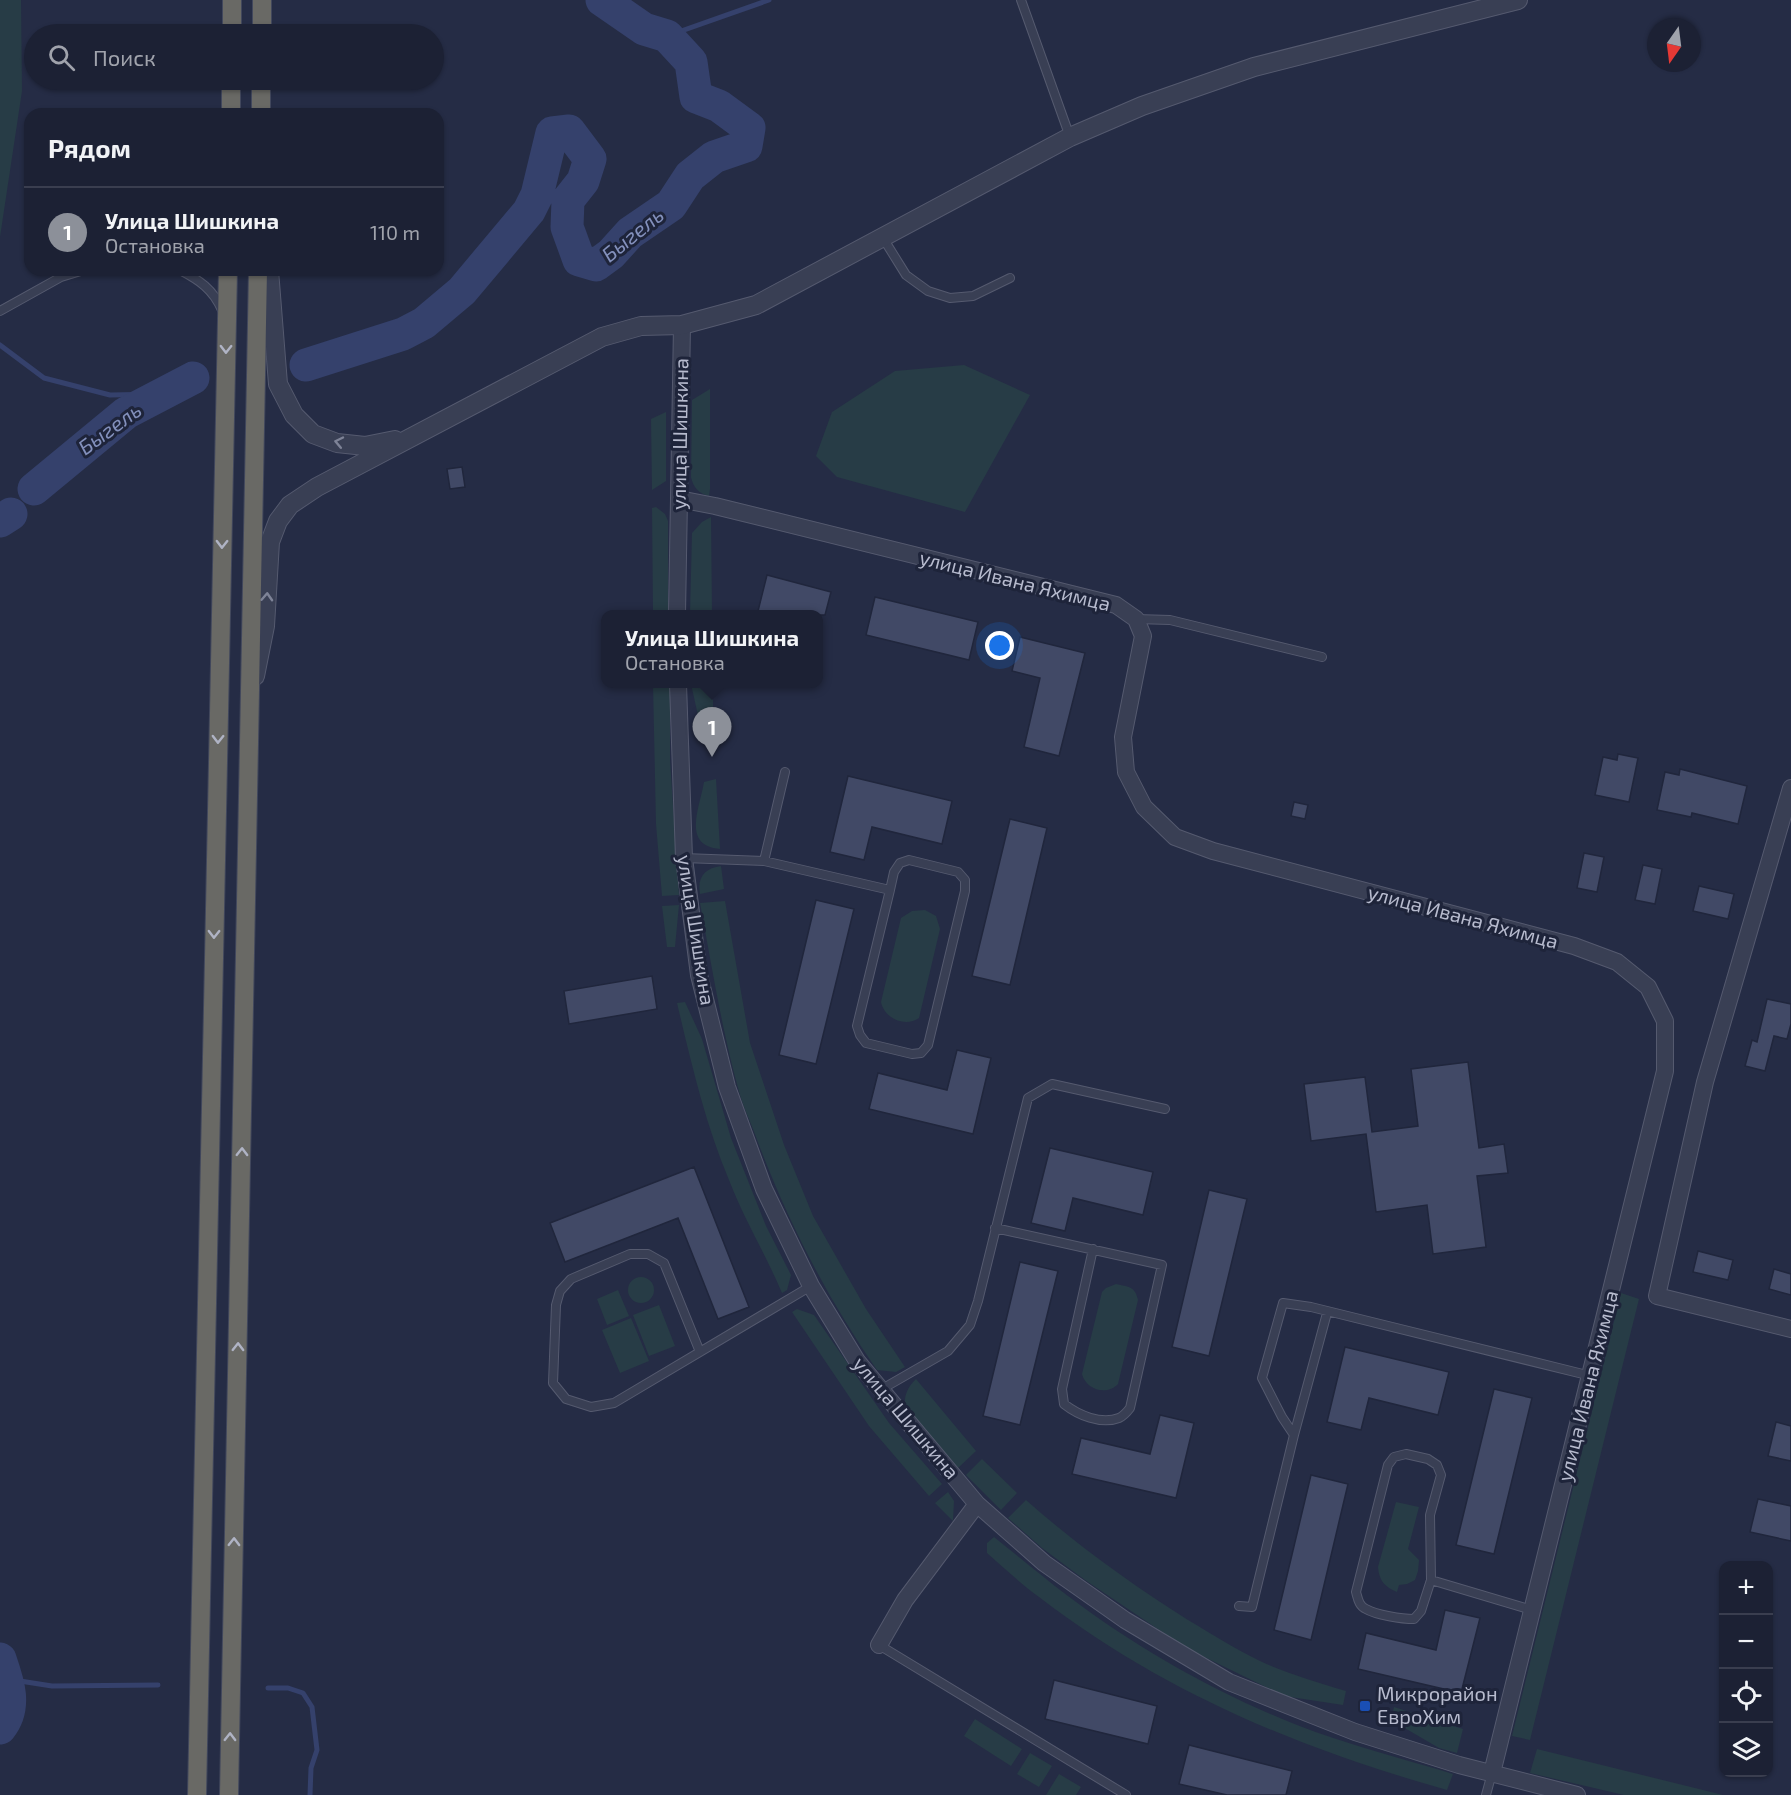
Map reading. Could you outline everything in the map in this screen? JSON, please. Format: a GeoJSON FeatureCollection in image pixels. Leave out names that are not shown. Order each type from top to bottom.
{"type":"FeatureCollection","features":[{"type":"Feature","properties":{"kind":"highway"},"geometry":{"type":"LineString","coordinates":[[232,0],[232,24]]}},
{"type":"Feature","properties":{"kind":"highway"},"geometry":{"type":"LineString","coordinates":[[262,0],[262,24]]}},
{"type":"Feature","properties":{"kind":"highway"},"geometry":{"type":"LineString","coordinates":[[231,90],[231,108]]}},
{"type":"Feature","properties":{"kind":"highway"},"geometry":{"type":"LineString","coordinates":[[261,90],[261,108]]}},
{"type":"Feature","properties":{"kind":"highway"},"geometry":{"type":"LineString","coordinates":[[197,1795],[228,276]]}},
{"type":"Feature","properties":{"kind":"highway"},"geometry":{"type":"LineString","coordinates":[[229,1795],[258,276]]}},
{"type":"Feature","properties":{"kind":"street"},"geometry":{"type":"LineString","coordinates":[[251,696],[265,626],[270,542],[278,521],[290,505],[316,487],[602,337],[642,326],[681,325],[756,305],[1070,137],[1142,106],[1254,67],[1518,0]]}},
{"type":"Feature","properties":{"kind":"street"},"geometry":{"type":"LineString","coordinates":[[269,276],[278,384],[294,416],[313,434],[337,443],[365,446],[417,435]]}},
{"type":"Feature","properties":{"kind":"street","name":"улица Шишкина"},"geometry":{"type":"LineString","coordinates":[[677,610],[681,325]]}},
{"type":"Feature","properties":{"kind":"street","name":"улица Ивана Яхимца"},"geometry":{"type":"LineString","coordinates":[[679,499],[716,506],[1116,605],[1136,619],[1143,636],[1123,737],[1126,772],[1144,807],[1175,837],[1213,851],[1574,946],[1617,962],[1648,987],[1665,1021],[1665,1071],[1492,1773]]}},
{"type":"Feature","properties":{"kind":"street","name":"улица Шишкина"},"geometry":{"type":"LineString","coordinates":[[678,688],[684,858],[699,975],[727,1087],[764,1189],[811,1286],[857,1361],[977,1504],[1053,1570],[1125,1620],[1229,1682],[1355,1732],[1459,1765],[1577,1795]]}},
{"type":"Feature","properties":{"kind":"street"},"geometry":{"type":"LineString","coordinates":[[1791,788],[1705,1082],[1656,1296],[1791,1329]]}},
{"type":"Feature","properties":{"kind":"street"},"geometry":{"type":"LineString","coordinates":[[879,1645],[905,1600],[977,1504]]}},
{"type":"Feature","properties":{"kind":"lane"},"geometry":{"type":"LineString","coordinates":[[1022,0],[1070,137]]}},
{"type":"Feature","properties":{"kind":"lane"},"geometry":{"type":"LineString","coordinates":[[883,237],[906,275],[928,291],[950,297],[973,296],[1010,278]]}},
{"type":"Feature","properties":{"kind":"lane"},"geometry":{"type":"LineString","coordinates":[[0,311],[64,276]]}},
{"type":"Feature","properties":{"kind":"lane"},"geometry":{"type":"LineString","coordinates":[[192,276],[203,282],[212,292],[227,321]]}},
{"type":"Feature","properties":{"kind":"lane"},"geometry":{"type":"LineString","coordinates":[[1136,619],[1170,620],[1322,657]]}},
{"type":"Feature","properties":{"kind":"lane"},"geometry":{"type":"LineString","coordinates":[[764,861],[785,772]]}},
{"type":"Feature","properties":{"kind":"lane"},"geometry":{"type":"LineString","coordinates":[[684,858],[764,861],[890,890]]}},
{"type":"Feature","properties":{"kind":"lane"},"geometry":{"type":"LineString","coordinates":[[909,860],[958,872],[965,880],[965,891],[928,1045],[921,1053],[912,1054],[866,1042],[857,1026],[890,890],[894,872],[900,863],[909,860]]}},
{"type":"Feature","properties":{"kind":"lane"},"geometry":{"type":"LineString","coordinates":[[882,1389],[948,1351],[970,1325],[1028,1098],[1052,1084],[1165,1109]]}},
{"type":"Feature","properties":{"kind":"lane"},"geometry":{"type":"LineString","coordinates":[[995,1228],[1093,1249],[1162,1265],[1130,1408],[1121,1418],[1105,1421],[1076,1413],[1064,1404],[1062,1389],[1093,1249]]}},
{"type":"Feature","properties":{"kind":"lane"},"geometry":{"type":"LineString","coordinates":[[700,1352],[664,1263],[648,1254],[630,1254],[571,1279],[560,1291],[556,1305],[553,1383],[566,1399],[591,1407],[614,1403],[700,1352],[811,1286]]}},
{"type":"Feature","properties":{"kind":"lane"},"geometry":{"type":"LineString","coordinates":[[1294,1435],[1262,1378],[1283,1303],[1311,1307],[1591,1376]]}},
{"type":"Feature","properties":{"kind":"lane"},"geometry":{"type":"LineString","coordinates":[[1239,1606],[1252,1607],[1294,1435],[1328,1313]]}},
{"type":"Feature","properties":{"kind":"lane"},"geometry":{"type":"LineString","coordinates":[[1406,1454],[1428,1459],[1437,1465],[1441,1475],[1430,1515],[1431,1580],[1421,1611],[1414,1619],[1403,1619],[1366,1609],[1359,1602],[1356,1592],[1388,1465],[1394,1457],[1406,1454]]}},
{"type":"Feature","properties":{"kind":"lane"},"geometry":{"type":"LineString","coordinates":[[1431,1580],[1532,1610]]}},
{"type":"Feature","properties":{"kind":"lane"},"geometry":{"type":"LineString","coordinates":[[879,1645],[1126,1795]]}},
{"type":"Feature","properties":{"kind":"lane"},"geometry":{"type":"LineString","coordinates":[[1486,1795],[1492,1773]]}},
{"type":"Feature","properties":{"kind":"shaded area"},"geometry":{"type":"Polygon","coordinates":[[[0,0],[21,0],[22,91],[0,237],[0,0]]]}},
{"type":"Feature","properties":{"kind":"shaded area"},"geometry":{"type":"Polygon","coordinates":[[[964,365],[1030,395],[965,512],[837,477],[816,456],[832,412],[895,371],[964,365]]]}},
{"type":"Feature","properties":{"kind":"shaded area"},"geometry":{"type":"Polygon","coordinates":[[[710,389],[709,496],[697,490],[691,477],[692,400],[710,389]]]}},
{"type":"Feature","properties":{"kind":"shaded area"},"geometry":{"type":"Polygon","coordinates":[[[666,412],[666,481],[652,490],[651,419],[666,412]]]}},
{"type":"Feature","properties":{"kind":"shaded area"},"geometry":{"type":"Polygon","coordinates":[[[656,507],[665,514],[668,521],[668,610],[653,610],[652,508],[656,507]]]}},
{"type":"Feature","properties":{"kind":"shaded area"},"geometry":{"type":"Polygon","coordinates":[[[711,517],[712,610],[690,610],[692,533],[702,522],[711,517]]]}},
{"type":"Feature","properties":{"kind":"shaded area"},"geometry":{"type":"Polygon","coordinates":[[[653,688],[670,688],[670,760],[679,895],[662,896],[656,824],[653,688]]]}},
{"type":"Feature","properties":{"kind":"shaded area"},"geometry":{"type":"Polygon","coordinates":[[[692,688],[713,688],[713,730],[701,729],[692,688]]]}},
{"type":"Feature","properties":{"kind":"shaded area"},"geometry":{"type":"Polygon","coordinates":[[[716,779],[720,849],[700,841],[696,824],[704,782],[716,779]]]}},
{"type":"Feature","properties":{"kind":"shaded area"},"geometry":{"type":"Polygon","coordinates":[[[721,866],[724,889],[700,894],[699,888],[703,874],[721,866]]]}},
{"type":"Feature","properties":{"kind":"shaded area"},"geometry":{"type":"Polygon","coordinates":[[[725,901],[750,1043],[784,1145],[813,1216],[866,1309],[905,1367],[896,1372],[877,1370],[841,1315],[809,1258],[743,1106],[723,1023],[700,903],[725,901]]]}},
{"type":"Feature","properties":{"kind":"shaded area"},"geometry":{"type":"Polygon","coordinates":[[[679,905],[675,947],[667,947],[662,906],[679,905]]]}},
{"type":"Feature","properties":{"kind":"shaded area"},"geometry":{"type":"Polygon","coordinates":[[[925,910],[936,916],[940,929],[919,1018],[902,1022],[886,1013],[881,1002],[901,918],[912,911],[925,910]]]}},
{"type":"Feature","properties":{"kind":"shaded area"},"geometry":{"type":"Polygon","coordinates":[[[685,1002],[702,1039],[731,1138],[766,1226],[791,1275],[787,1290],[782,1293],[735,1194],[713,1137],[699,1092],[677,1003],[685,1002]]]}},
{"type":"Feature","properties":{"kind":"shaded area"},"geometry":{"type":"Polygon","coordinates":[[[641,1277],[650,1281],[654,1290],[650,1299],[641,1303],[632,1299],[628,1290],[632,1281],[641,1277]]]}},
{"type":"Feature","properties":{"kind":"shaded area"},"geometry":{"type":"Polygon","coordinates":[[[1116,1284],[1133,1290],[1138,1300],[1118,1384],[1108,1390],[1097,1390],[1084,1380],[1082,1374],[1102,1292],[1116,1284]]]}},
{"type":"Feature","properties":{"kind":"shaded area"},"geometry":{"type":"Polygon","coordinates":[[[618,1290],[629,1316],[607,1325],[597,1299],[618,1290]]]}},
{"type":"Feature","properties":{"kind":"shaded area"},"geometry":{"type":"Polygon","coordinates":[[[1621,1293],[1639,1299],[1530,1740],[1512,1736],[1621,1293]]]}},
{"type":"Feature","properties":{"kind":"shaded area"},"geometry":{"type":"Polygon","coordinates":[[[659,1305],[675,1346],[649,1356],[633,1315],[659,1305]]]}},
{"type":"Feature","properties":{"kind":"shaded area"},"geometry":{"type":"Polygon","coordinates":[[[797,1309],[814,1315],[889,1423],[942,1484],[929,1496],[869,1426],[792,1312],[797,1309]]]}},
{"type":"Feature","properties":{"kind":"shaded area"},"geometry":{"type":"Polygon","coordinates":[[[631,1318],[649,1361],[620,1373],[602,1330],[631,1318]]]}},
{"type":"Feature","properties":{"kind":"shaded area"},"geometry":{"type":"Polygon","coordinates":[[[916,1379],[976,1451],[957,1469],[905,1410],[906,1393],[916,1379]]]}},
{"type":"Feature","properties":{"kind":"shaded area"},"geometry":{"type":"Polygon","coordinates":[[[982,1459],[1017,1493],[1001,1510],[966,1475],[982,1459]]]}},
{"type":"Feature","properties":{"kind":"shaded area"},"geometry":{"type":"Polygon","coordinates":[[[948,1492],[954,1501],[953,1521],[935,1503],[948,1492]]]}},
{"type":"Feature","properties":{"kind":"shaded area"},"geometry":{"type":"Polygon","coordinates":[[[1026,1500],[1125,1578],[1188,1620],[1271,1666],[1346,1691],[1343,1705],[1284,1696],[1186,1648],[1085,1580],[1042,1548],[1008,1518],[1026,1500]]]}},
{"type":"Feature","properties":{"kind":"shaded area"},"geometry":{"type":"Polygon","coordinates":[[[1396,1502],[1419,1507],[1408,1549],[1419,1560],[1418,1571],[1415,1580],[1399,1585],[1397,1592],[1383,1583],[1378,1567],[1396,1502]]]}},
{"type":"Feature","properties":{"kind":"shaded area"},"geometry":{"type":"Polygon","coordinates":[[[994,1537],[1095,1615],[1178,1668],[1237,1699],[1297,1725],[1453,1774],[1447,1790],[1392,1774],[1285,1736],[1183,1689],[1086,1631],[1032,1592],[987,1553],[987,1543],[994,1537]]]}},
{"type":"Feature","properties":{"kind":"shaded area"},"geometry":{"type":"Polygon","coordinates":[[[1394,1707],[1463,1729],[1457,1753],[1439,1748],[1391,1720],[1394,1707]]]}},
{"type":"Feature","properties":{"kind":"shaded area"},"geometry":{"type":"Polygon","coordinates":[[[975,1719],[1022,1749],[1011,1766],[964,1736],[975,1719]]]}},
{"type":"Feature","properties":{"kind":"shaded area"},"geometry":{"type":"Polygon","coordinates":[[[1537,1749],[1723,1795],[1624,1795],[1530,1773],[1537,1749]]]}},
{"type":"Feature","properties":{"kind":"shaded area"},"geometry":{"type":"Polygon","coordinates":[[[1030,1753],[1052,1766],[1039,1787],[1017,1774],[1030,1753]]]}},
{"type":"Feature","properties":{"kind":"shaded area"},"geometry":{"type":"Polygon","coordinates":[[[1059,1774],[1081,1787],[1076,1795],[1046,1795],[1059,1774]]]}},
{"type":"Feature","properties":{"kind":"building"},"geometry":{"type":"Polygon","coordinates":[[[462,467],[465,487],[450,489],[447,469],[462,467]]]}},
{"type":"Feature","properties":{"kind":"building"},"geometry":{"type":"Polygon","coordinates":[[[767,575],[831,592],[825,615],[823,615],[823,610],[758,610],[767,575]]]}},
{"type":"Feature","properties":{"kind":"building"},"geometry":{"type":"Polygon","coordinates":[[[875,597],[978,622],[969,660],[866,635],[875,597]]]}},
{"type":"Feature","properties":{"kind":"building"},"geometry":{"type":"Polygon","coordinates":[[[1020,637],[1085,653],[1059,756],[1024,747],[1040,678],[1012,671],[1020,637]]]}},
{"type":"Feature","properties":{"kind":"building"},"geometry":{"type":"Polygon","coordinates":[[[1618,754],[1638,758],[1629,802],[1595,795],[1603,757],[1617,760],[1618,754]]]}},
{"type":"Feature","properties":{"kind":"building"},"geometry":{"type":"Polygon","coordinates":[[[1680,769],[1747,786],[1738,824],[1692,813],[1691,817],[1657,810],[1665,772],[1679,775],[1680,769]]]}},
{"type":"Feature","properties":{"kind":"building"},"geometry":{"type":"Polygon","coordinates":[[[848,776],[952,801],[942,844],[872,827],[864,860],[830,852],[848,776]]]}},
{"type":"Feature","properties":{"kind":"building"},"geometry":{"type":"Polygon","coordinates":[[[1294,802],[1308,805],[1305,819],[1291,816],[1294,802]]]}},
{"type":"Feature","properties":{"kind":"building"},"geometry":{"type":"Polygon","coordinates":[[[1010,819],[1047,828],[1010,985],[972,976],[1010,819]]]}},
{"type":"Feature","properties":{"kind":"building"},"geometry":{"type":"Polygon","coordinates":[[[1584,853],[1604,857],[1597,892],[1577,888],[1584,853]]]}},
{"type":"Feature","properties":{"kind":"building"},"geometry":{"type":"Polygon","coordinates":[[[1643,865],[1662,869],[1655,904],[1635,900],[1643,865]]]}},
{"type":"Feature","properties":{"kind":"building"},"geometry":{"type":"Polygon","coordinates":[[[1699,886],[1734,894],[1728,919],[1693,911],[1699,886]]]}},
{"type":"Feature","properties":{"kind":"building"},"geometry":{"type":"Polygon","coordinates":[[[816,900],[854,909],[816,1064],[779,1055],[816,900]]]}},
{"type":"Feature","properties":{"kind":"building"},"geometry":{"type":"Polygon","coordinates":[[[652,976],[657,1009],[569,1024],[564,991],[652,976]]]}},
{"type":"Feature","properties":{"kind":"building"},"geometry":{"type":"Polygon","coordinates":[[[1767,999],[1791,1004],[1791,1024],[1787,1039],[1774,1036],[1765,1071],[1745,1066],[1752,1040],[1757,1042],[1767,999]]]}},
{"type":"Feature","properties":{"kind":"building"},"geometry":{"type":"Polygon","coordinates":[[[957,1050],[991,1058],[973,1134],[869,1109],[878,1073],[947,1090],[957,1050]]]}},
{"type":"Feature","properties":{"kind":"building"},"geometry":{"type":"Polygon","coordinates":[[[1468,1062],[1479,1148],[1504,1144],[1508,1173],[1477,1176],[1486,1247],[1433,1254],[1427,1205],[1376,1212],[1366,1134],[1311,1141],[1304,1084],[1365,1077],[1372,1132],[1418,1126],[1411,1069],[1468,1062]]]}},
{"type":"Feature","properties":{"kind":"building"},"geometry":{"type":"Polygon","coordinates":[[[1050,1148],[1153,1172],[1143,1215],[1073,1198],[1065,1231],[1031,1223],[1050,1148]]]}},
{"type":"Feature","properties":{"kind":"building"},"geometry":{"type":"Polygon","coordinates":[[[694,1167],[749,1307],[718,1319],[678,1218],[565,1262],[550,1223],[694,1167]]]}},
{"type":"Feature","properties":{"kind":"building"},"geometry":{"type":"Polygon","coordinates":[[[1209,1190],[1247,1199],[1209,1356],[1172,1347],[1209,1190]]]}},
{"type":"Feature","properties":{"kind":"building"},"geometry":{"type":"Polygon","coordinates":[[[1698,1251],[1733,1260],[1728,1280],[1693,1272],[1698,1251]]]}},
{"type":"Feature","properties":{"kind":"building"},"geometry":{"type":"Polygon","coordinates":[[[1020,1262],[1058,1271],[1020,1425],[983,1416],[1020,1262]]]}},
{"type":"Feature","properties":{"kind":"building"},"geometry":{"type":"Polygon","coordinates":[[[1774,1269],[1791,1274],[1791,1295],[1769,1289],[1774,1269]]]}},
{"type":"Feature","properties":{"kind":"building"},"geometry":{"type":"Polygon","coordinates":[[[1345,1347],[1449,1372],[1438,1415],[1369,1398],[1361,1430],[1327,1422],[1345,1347]]]}},
{"type":"Feature","properties":{"kind":"building"},"geometry":{"type":"Polygon","coordinates":[[[1494,1389],[1532,1398],[1494,1554],[1456,1545],[1494,1389]]]}},
{"type":"Feature","properties":{"kind":"building"},"geometry":{"type":"Polygon","coordinates":[[[1160,1415],[1194,1423],[1176,1498],[1072,1474],[1081,1438],[1150,1454],[1160,1415]]]}},
{"type":"Feature","properties":{"kind":"building"},"geometry":{"type":"Polygon","coordinates":[[[1776,1422],[1791,1426],[1791,1461],[1768,1456],[1776,1422]]]}},
{"type":"Feature","properties":{"kind":"building"},"geometry":{"type":"Polygon","coordinates":[[[1311,1475],[1348,1484],[1311,1640],[1274,1630],[1311,1475]]]}},
{"type":"Feature","properties":{"kind":"building"},"geometry":{"type":"Polygon","coordinates":[[[1758,1499],[1791,1506],[1791,1541],[1750,1532],[1758,1499]]]}},
{"type":"Feature","properties":{"kind":"building"},"geometry":{"type":"Polygon","coordinates":[[[1445,1610],[1480,1618],[1461,1693],[1358,1669],[1366,1633],[1436,1650],[1445,1610]]]}},
{"type":"Feature","properties":{"kind":"building"},"geometry":{"type":"Polygon","coordinates":[[[1054,1680],[1157,1706],[1148,1744],[1045,1719],[1054,1680]]]}},
{"type":"Feature","properties":{"kind":"building"},"geometry":{"type":"Polygon","coordinates":[[[1189,1745],[1292,1771],[1286,1795],[1227,1795],[1179,1784],[1189,1745]]]}},
{"type":"Feature","properties":{"kind":"waterway","name":"Быгель"},"geometry":{"type":"LineString","coordinates":[[306,365],[403,334],[424,323],[462,291],[529,211],[537,195],[552,133],[569,131],[590,159],[583,181],[568,200],[567,227],[579,260],[596,265],[611,254],[630,233],[671,205],[690,176],[714,157],[746,146],[749,128],[719,106],[696,97],[691,62],[667,36],[644,29],[602,0]]}},
{"type":"Feature","properties":{"kind":"waterway"},"geometry":{"type":"LineString","coordinates":[[667,36],[769,0]]}},
{"type":"Feature","properties":{"kind":"waterway"},"geometry":{"type":"LineString","coordinates":[[0,345],[44,378],[110,395],[163,394]]}},
{"type":"Feature","properties":{"kind":"waterway","name":"Быгель"},"geometry":{"type":"LineString","coordinates":[[34,489],[126,413],[193,378]]}},
{"type":"Feature","properties":{"kind":"waterway","name":"Быгель"},"geometry":{"type":"LineString","coordinates":[[0,521],[11,514]]}},
{"type":"Feature","properties":{"kind":"waterway","name":"Быгель"},"geometry":{"type":"LineString","coordinates":[[0,1659],[8,1685],[10,1703],[0,1728]]}},
{"type":"Feature","properties":{"kind":"waterway"},"geometry":{"type":"LineString","coordinates":[[7,1679],[52,1686],[158,1685]]}},
{"type":"Feature","properties":{"kind":"waterway"},"geometry":{"type":"LineString","coordinates":[[268,1688],[288,1688],[303,1693],[312,1707],[317,1750],[311,1768],[310,1795]]}},
{"type":"Feature","properties":{"kind":"place","name":"Улица Шишкина"},"geometry":{"type":"Point","coordinates":[712,757]}},
{"type":"Feature","properties":{"kind":"place","name":"Микрорайон ЕвроХим"},"geometry":{"type":"Point","coordinates":[1365,1706]}}]}
